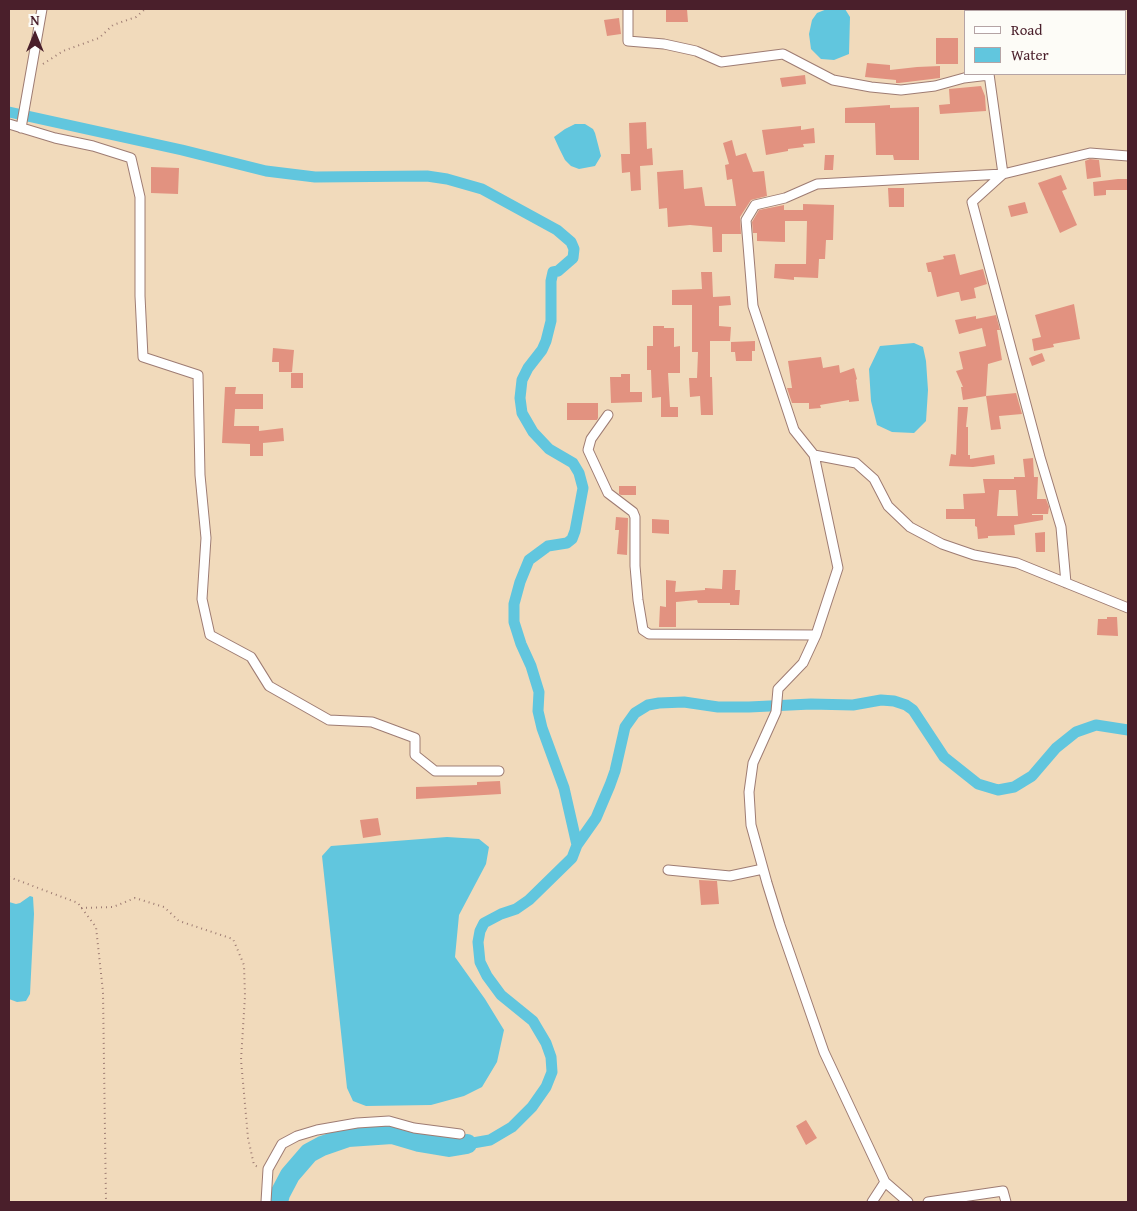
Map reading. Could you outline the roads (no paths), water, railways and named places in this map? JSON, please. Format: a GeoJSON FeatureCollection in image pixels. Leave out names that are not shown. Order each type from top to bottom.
{"type":"FeatureCollection","features":[{"type":"Feature","properties":{"kind":"street"},"geometry":{"type":"LineString","coordinates":[[21,128],[42,9]]}},
{"type":"Feature","properties":{"kind":"street"},"geometry":{"type":"LineString","coordinates":[[628,9],[628,41],[664,44],[696,51],[721,62],[784,54],[833,80],[901,90],[934,86],[964,78],[989,75],[1003,174]]}},
{"type":"Feature","properties":{"kind":"street"},"geometry":{"type":"LineString","coordinates":[[9,124],[131,158],[140,197],[140,296],[143,357],[198,375],[200,475],[206,538],[202,599],[210,635],[251,657],[269,686],[329,720],[372,722],[414,738],[414,755],[435,772],[499,770]]}},
{"type":"Feature","properties":{"kind":"street"},"geometry":{"type":"LineString","coordinates":[[908,1202],[884,1182],[824,1052],[780,926],[751,825],[749,792],[753,763],[776,712],[778,689],[803,663],[816,635],[838,568],[814,455],[794,430],[753,306],[746,220],[754,205],[785,198],[817,184],[1003,174],[1090,153],[1128,156]]}},
{"type":"Feature","properties":{"kind":"street"},"geometry":{"type":"LineString","coordinates":[[1003,174],[972,202],[1040,457],[1061,527],[1066,583]]}},
{"type":"Feature","properties":{"kind":"street"},"geometry":{"type":"LineString","coordinates":[[608,415],[591,439],[588,450],[608,493],[633,512],[635,517],[638,600],[643,630],[649,634],[816,635]]}},
{"type":"Feature","properties":{"kind":"street"},"geometry":{"type":"LineString","coordinates":[[814,455],[856,463],[874,479],[888,506],[910,527],[942,544],[974,555],[1017,563],[1128,608]]}},
{"type":"Feature","properties":{"kind":"street"},"geometry":{"type":"LineString","coordinates":[[668,870],[730,876],[763,869]]}},
{"type":"Feature","properties":{"kind":"street"},"geometry":{"type":"LineString","coordinates":[[266,1202],[268,1169],[282,1144],[297,1136],[317,1130],[357,1123],[389,1121],[414,1128],[460,1134]]}},
{"type":"Feature","properties":{"kind":"street"},"geometry":{"type":"LineString","coordinates":[[872,1202],[884,1182]]}},
{"type":"Feature","properties":{"kind":"street"},"geometry":{"type":"LineString","coordinates":[[928,1202],[1003,1191],[1006,1202]]}},
{"type":"Feature","properties":{"kind":"water"},"geometry":{"type":"Polygon","coordinates":[[[827,9],[845,9],[850,17],[849,54],[834,60],[821,59],[811,49],[809,34],[812,20],[817,13],[827,9]]]}},
{"type":"Feature","properties":{"kind":"water"},"geometry":{"type":"Polygon","coordinates":[[[575,124],[585,124],[593,129],[595,133],[601,156],[595,166],[579,169],[571,166],[565,160],[559,148],[554,137],[575,124]]]}},
{"type":"Feature","properties":{"kind":"water"},"geometry":{"type":"Polygon","coordinates":[[[914,343],[923,347],[926,361],[928,390],[926,421],[914,433],[892,432],[877,425],[871,401],[869,369],[880,346],[914,343]]]}},
{"type":"Feature","properties":{"kind":"water"},"geometry":{"type":"Polygon","coordinates":[[[447,837],[479,839],[489,847],[486,864],[459,915],[455,957],[485,999],[504,1030],[497,1062],[482,1087],[464,1096],[431,1105],[366,1106],[353,1101],[347,1088],[322,856],[331,846],[447,837]]]}},
{"type":"Feature","properties":{"kind":"water"},"geometry":{"type":"Polygon","coordinates":[[[30,896],[33,897],[34,914],[30,994],[26,1001],[17,1002],[9,999],[9,902],[20,903],[30,896]]]}},
{"type":"Feature","properties":{"kind":"waterway"},"geometry":{"type":"LineString","coordinates":[[9,112],[182,150],[266,171],[315,177],[427,176],[447,179],[482,189],[557,230],[571,242],[574,249],[573,258],[558,271],[553,272],[551,281],[551,321],[546,341],[522,380],[520,398],[522,413],[533,432],[549,449],[573,463],[579,473],[583,488],[572,539],[567,543],[548,546],[529,560],[514,604],[514,622],[539,692],[538,711],[542,728],[564,788],[577,845]]}},
{"type":"Feature","properties":{"kind":"waterway"},"geometry":{"type":"LineString","coordinates":[[467,1144],[490,1140],[512,1127],[532,1107],[546,1087],[552,1072],[551,1057],[546,1043],[533,1021],[501,995],[487,976],[480,962],[478,942],[480,931],[484,923],[516,909],[529,900],[572,858],[577,845],[596,818],[615,771],[625,727],[635,713],[648,705],[659,703],[684,702],[718,707],[749,707],[811,704],[853,705],[881,700],[894,701],[906,705],[913,710],[944,757],[978,784],[998,790],[1014,787],[1032,776],[1056,748],[1076,732],[1096,725],[1128,730]]}},
{"type":"Feature","properties":{"kind":"waterway"},"geometry":{"type":"LineString","coordinates":[[278,1202],[290,1175],[309,1153],[322,1146],[348,1137],[392,1134],[419,1142],[449,1147],[467,1144]]}}]}
